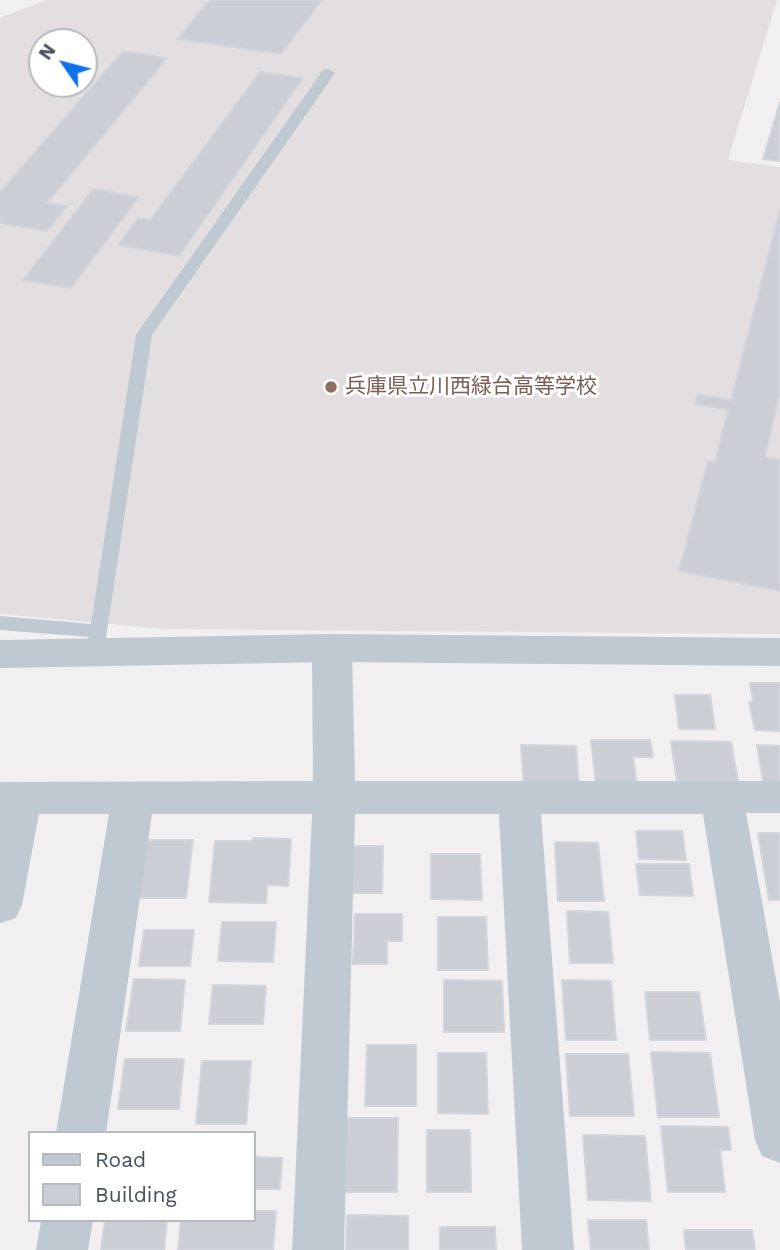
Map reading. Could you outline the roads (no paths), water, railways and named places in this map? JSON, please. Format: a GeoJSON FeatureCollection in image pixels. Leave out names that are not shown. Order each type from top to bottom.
{"type":"FeatureCollection","features":[{"type":"Feature","properties":{"kind":"street"},"geometry":{"type":"LineString","coordinates":[[0,654],[97,641],[332,648],[780,652]]}},
{"type":"Feature","properties":{"kind":"street"},"geometry":{"type":"LineString","coordinates":[[318,1250],[334,797],[332,648]]}},
{"type":"Feature","properties":{"kind":"street"},"geometry":{"type":"LineString","coordinates":[[0,905],[11,798],[780,797]]}},
{"type":"Feature","properties":{"kind":"street"},"geometry":{"type":"LineString","coordinates":[[80,1131],[133,798]]}},
{"type":"Feature","properties":{"kind":"street"},"geometry":{"type":"LineString","coordinates":[[519,798],[548,1250]]}},
{"type":"Feature","properties":{"kind":"street"},"geometry":{"type":"LineString","coordinates":[[722,798],[780,1140]]}},
{"type":"Feature","properties":{"kind":"street"},"geometry":{"type":"LineString","coordinates":[[62,1250],[67,1222]]}},
{"type":"Feature","properties":{"kind":"lane"},"geometry":{"type":"LineString","coordinates":[[0,623],[97,641],[144,335],[328,74]]}},
{"type":"Feature","properties":{"kind":"place","name":"兵庫県立川西緑台高等学校"},"geometry":{"type":"Point","coordinates":[331,387]}}]}
